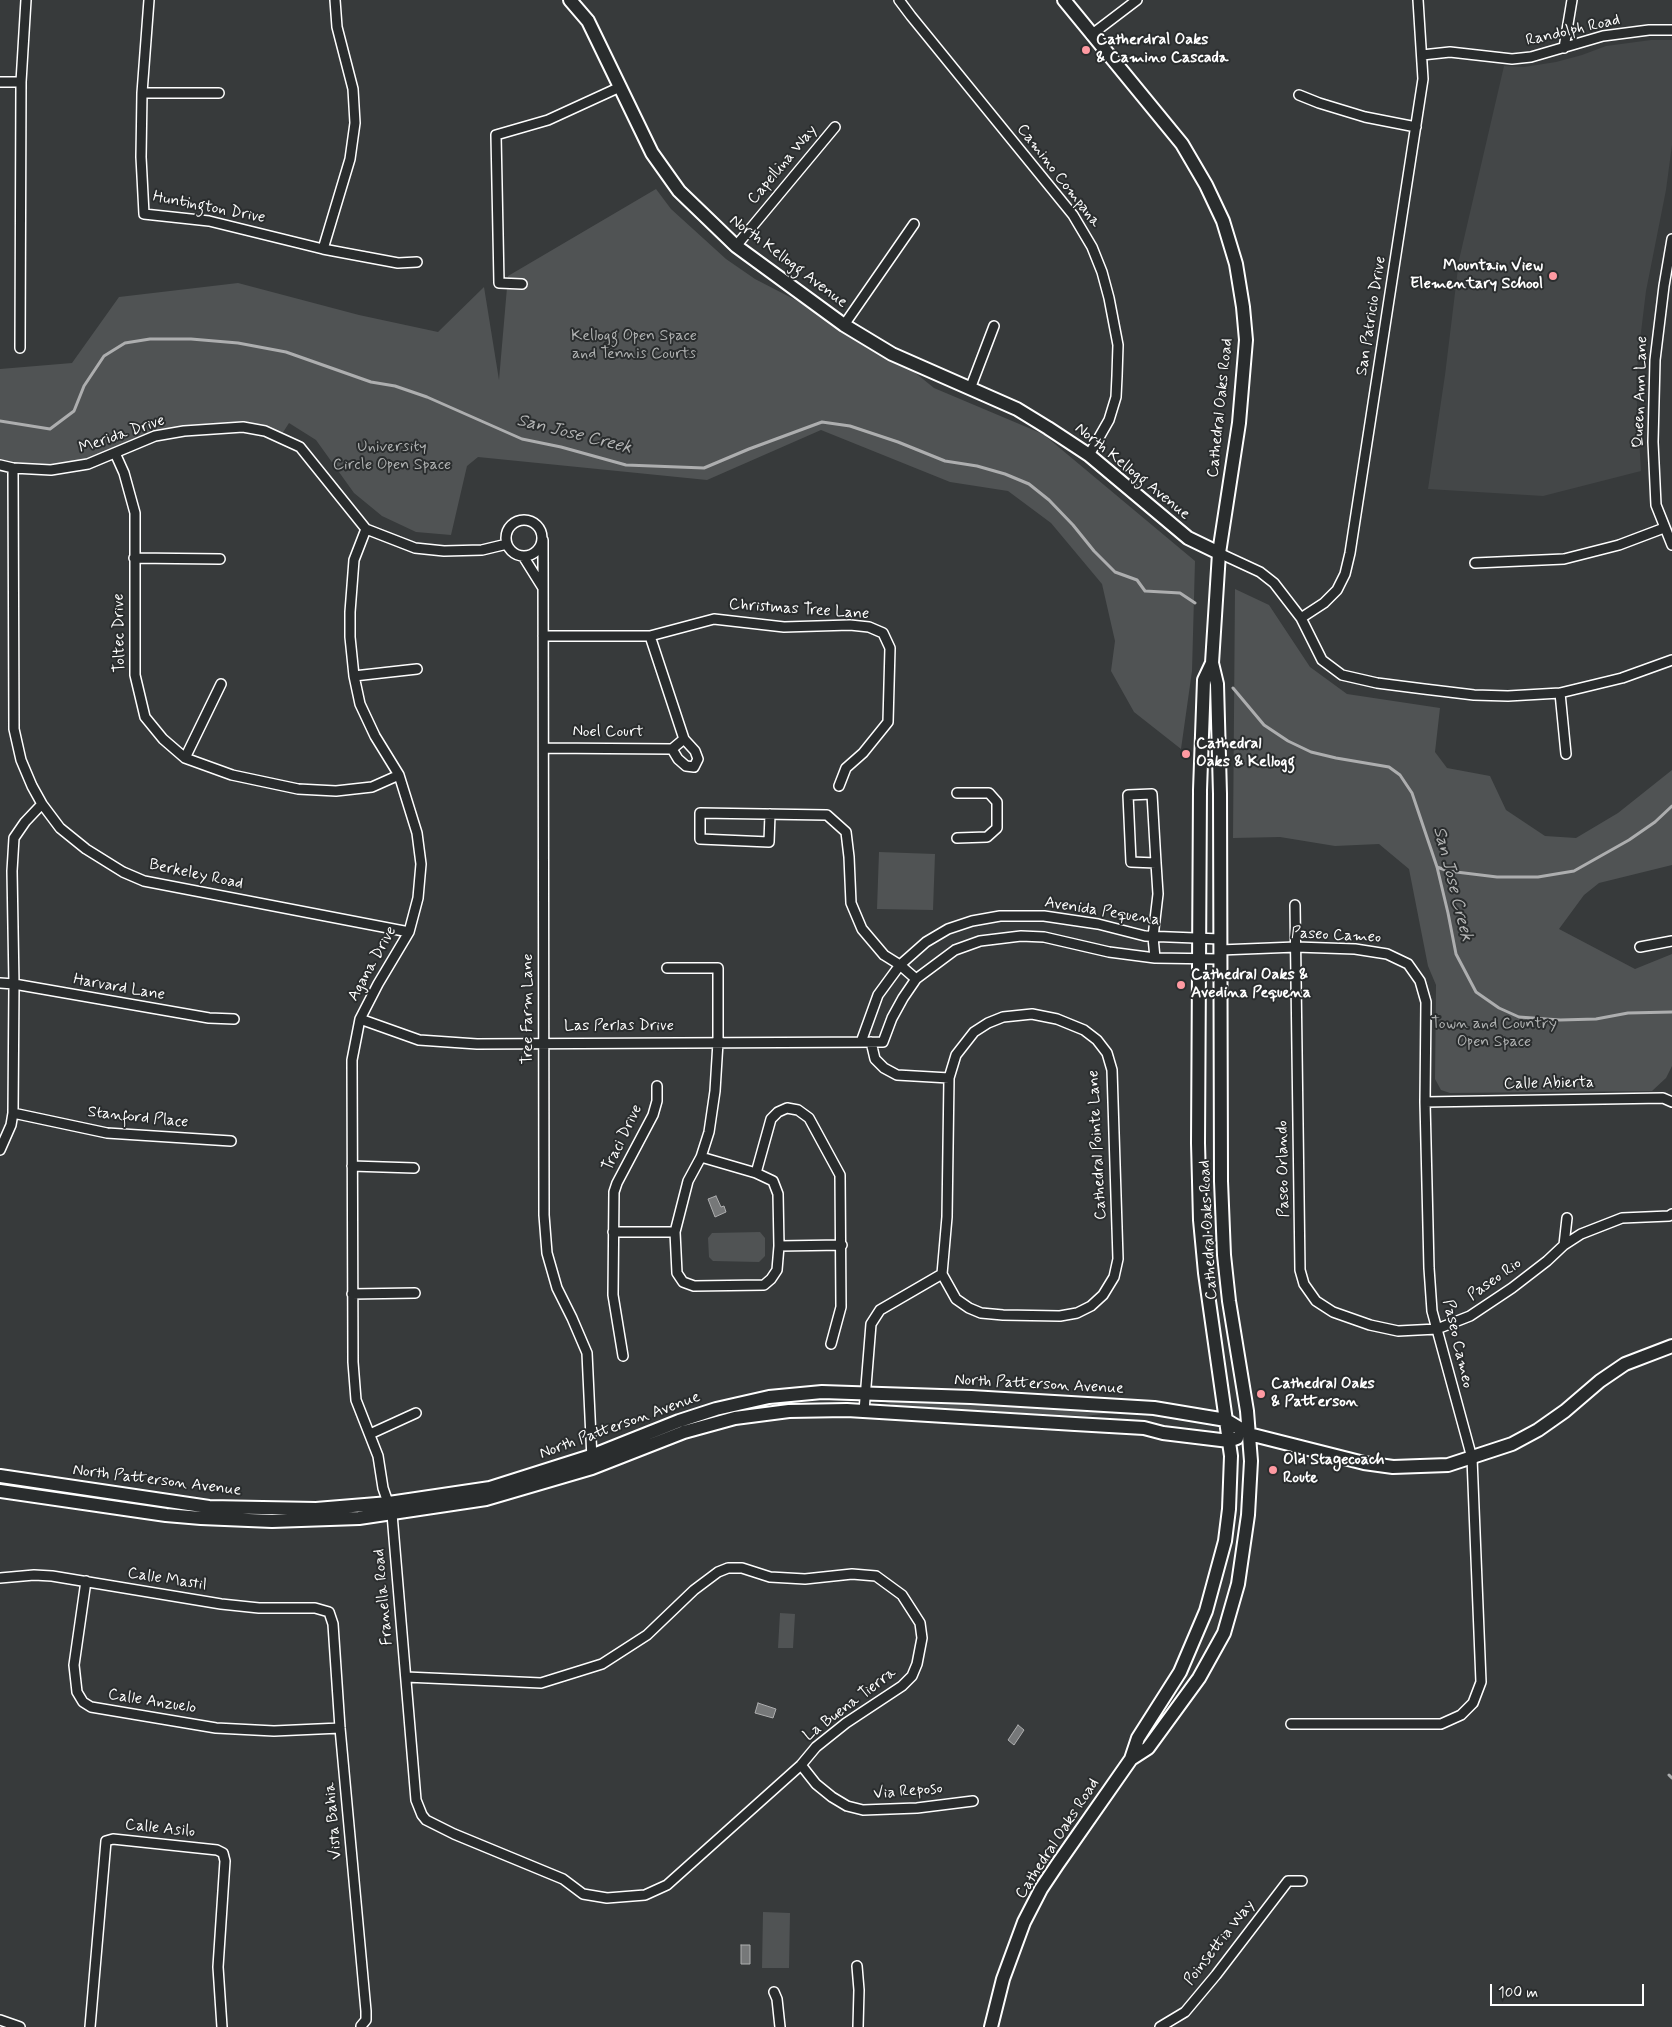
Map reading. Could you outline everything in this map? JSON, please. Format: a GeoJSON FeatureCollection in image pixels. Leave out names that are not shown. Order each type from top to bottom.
{"type":"FeatureCollection","features":[{"type":"Feature","properties":{"kind":"main road","name":"Cathedral Oaks Road"},"geometry":{"type":"LineString","coordinates":[[1064,0],[1158,112],[1193,161],[1223,221],[1236,264],[1244,306],[1246,340],[1245,370],[1239,423],[1219,553],[1212,664],[1217,684],[1221,1181],[1224,1255],[1229,1301],[1247,1411],[1251,1461],[1244,1549],[1238,1584],[1224,1633],[1199,1678],[1148,1748],[1132,1759]]}},
{"type":"Feature","properties":{"kind":"main road","name":"North Kellogg Avenue"},"geometry":{"type":"LineString","coordinates":[[572,1],[588,21],[652,153],[679,191],[736,246],[844,325],[892,354],[1017,409],[1048,428],[1089,455],[1188,538],[1219,553]]}},
{"type":"Feature","properties":{"kind":"main road","name":"Cathedral Oaks Road"},"geometry":{"type":"LineString","coordinates":[[991,2027],[1012,1950],[1041,1889],[1132,1759],[1138,1738],[1183,1665],[1214,1588],[1225,1541],[1229,1509],[1231,1456],[1205,1273],[1200,1220],[1198,1143],[1200,790],[1204,680],[1212,664]]}},
{"type":"Feature","properties":{"kind":"main road","name":"North Patterson Avenue"},"geometry":{"type":"LineString","coordinates":[[592,1462],[679,1421],[743,1402],[769,1397],[822,1392],[1154,1408],[1226,1420],[1249,1434],[1364,1463],[1393,1467],[1448,1465],[1512,1444],[1538,1430],[1600,1381],[1625,1364],[1672,1346]]}},
{"type":"Feature","properties":{"kind":"main road","name":"North Patterson Avenue"},"geometry":{"type":"LineString","coordinates":[[0,1491],[156,1514],[201,1518],[322,1520],[391,1509],[490,1488],[592,1462],[684,1432],[736,1418],[784,1411],[864,1411],[1144,1428],[1164,1433],[1229,1441],[1249,1434]]}},
{"type":"Feature","properties":{"kind":"main road","name":"North Patterson Avenue"},"geometry":{"type":"LineString","coordinates":[[0,1476],[209,1507],[391,1509]]}},
{"type":"Feature","properties":{"kind":"street"},"geometry":{"type":"LineString","coordinates":[[20,348],[21,82],[26,0]]}},
{"type":"Feature","properties":{"kind":"street","name":"Huntington Drive"},"geometry":{"type":"LineString","coordinates":[[149,0],[142,93],[141,157],[144,214],[209,221],[323,249],[398,263],[417,262]]}},
{"type":"Feature","properties":{"kind":"street"},"geometry":{"type":"LineString","coordinates":[[323,249],[350,159],[355,123],[353,89],[337,27],[335,0]]}},
{"type":"Feature","properties":{"kind":"street","name":"Camino Compana"},"geometry":{"type":"LineString","coordinates":[[899,0],[1073,215],[1092,247],[1102,272],[1109,298],[1118,345],[1118,368],[1116,397],[1111,413],[1089,455]]}},
{"type":"Feature","properties":{"kind":"street"},"geometry":{"type":"LineString","coordinates":[[1092,35],[1137,0]]}},
{"type":"Feature","properties":{"kind":"street","name":"San Patricio Drive"},"geometry":{"type":"LineString","coordinates":[[1301,618],[1324,603],[1337,590],[1346,567],[1423,79],[1417,12],[1418,0]]}},
{"type":"Feature","properties":{"kind":"street"},"geometry":{"type":"LineString","coordinates":[[1564,48],[1572,0]]}},
{"type":"Feature","properties":{"kind":"street","name":"Randolph Road"},"geometry":{"type":"LineString","coordinates":[[1422,55],[1450,52],[1512,58],[1532,57],[1603,36],[1649,30],[1672,30]]}},
{"type":"Feature","properties":{"kind":"street"},"geometry":{"type":"LineString","coordinates":[[0,82],[21,82]]}},
{"type":"Feature","properties":{"kind":"street"},"geometry":{"type":"LineString","coordinates":[[522,284],[498,283],[496,135],[548,120],[620,87]]}},
{"type":"Feature","properties":{"kind":"street"},"geometry":{"type":"LineString","coordinates":[[142,93],[219,93]]}},
{"type":"Feature","properties":{"kind":"street"},"geometry":{"type":"LineString","coordinates":[[1299,95],[1365,117],[1416,127]]}},
{"type":"Feature","properties":{"kind":"street","name":"Capellina Way"},"geometry":{"type":"LineString","coordinates":[[736,246],[834,127]]}},
{"type":"Feature","properties":{"kind":"street"},"geometry":{"type":"LineString","coordinates":[[844,325],[914,224]]}},
{"type":"Feature","properties":{"kind":"street","name":"Queen Ann Lane"},"geometry":{"type":"LineString","coordinates":[[1672,239],[1668,286],[1655,360],[1653,442],[1656,505],[1672,545]]}},
{"type":"Feature","properties":{"kind":"street"},"geometry":{"type":"LineString","coordinates":[[970,389],[994,326]]}},
{"type":"Feature","properties":{"kind":"street","name":"Merida Drive"},"geometry":{"type":"LineString","coordinates":[[0,465],[13,468],[51,470],[88,464],[155,436],[184,431],[243,427],[264,431],[300,447],[366,529],[415,548],[444,551],[482,550],[507,544]]}},
{"type":"Feature","properties":{"kind":"street","name":"Toltec Drive"},"geometry":{"type":"LineString","coordinates":[[116,453],[124,473],[134,513],[135,675],[145,717],[163,739],[185,758],[232,775],[298,788],[336,791],[372,787],[399,775]]}},
{"type":"Feature","properties":{"kind":"street","name":"Berkeley Road"},"geometry":{"type":"LineString","coordinates":[[13,468],[14,729],[21,760],[32,786],[42,804],[60,828],[86,849],[123,872],[144,881],[408,932]]}},
{"type":"Feature","properties":{"kind":"street"},"geometry":{"type":"LineString","coordinates":[[524,519],[538,525],[543,535],[543,540],[534,554],[523,556],[513,553],[507,544],[506,538],[509,528],[515,522],[524,519]]}},
{"type":"Feature","properties":{"kind":"street"},"geometry":{"type":"LineString","coordinates":[[1476,563],[1564,559],[1619,545],[1664,528]]}},
{"type":"Feature","properties":{"kind":"street","name":"Agana Drive"},"geometry":{"type":"LineString","coordinates":[[366,529],[354,560],[350,621],[354,676],[364,712],[375,736],[399,775],[417,833],[421,864],[418,898],[408,932],[360,1019],[352,1060],[352,1294],[353,1362],[356,1400],[378,1456],[384,1492],[391,1509]]}},
{"type":"Feature","properties":{"kind":"street","name":"Tree Farm Lane"},"geometry":{"type":"LineString","coordinates":[[543,540],[544,1215],[547,1253],[557,1288],[586,1353],[592,1462]]}},
{"type":"Feature","properties":{"kind":"street","name":"North Kellogg Avenue"},"geometry":{"type":"LineString","coordinates":[[1219,553],[1260,572],[1274,583],[1301,618],[1322,660],[1342,675],[1377,683],[1474,695],[1508,696],[1560,693],[1622,678],[1672,660]]}},
{"type":"Feature","properties":{"kind":"street"},"geometry":{"type":"LineString","coordinates":[[523,556],[543,588]]}},
{"type":"Feature","properties":{"kind":"street"},"geometry":{"type":"LineString","coordinates":[[134,558],[220,559]]}},
{"type":"Feature","properties":{"kind":"street","name":"Christmas Tree Lane"},"geometry":{"type":"LineString","coordinates":[[543,636],[650,636],[714,619],[784,627],[850,625],[869,627],[883,633],[890,648],[888,722],[863,753],[846,768],[839,786]]}},
{"type":"Feature","properties":{"kind":"street"},"geometry":{"type":"LineString","coordinates":[[650,636],[684,739],[695,752],[698,759],[694,767],[686,766],[678,760],[672,749],[684,739]]}},
{"type":"Feature","properties":{"kind":"street"},"geometry":{"type":"LineString","coordinates":[[354,676],[417,669]]}},
{"type":"Feature","properties":{"kind":"street"},"geometry":{"type":"LineString","coordinates":[[185,758],[221,684]]}},
{"type":"Feature","properties":{"kind":"street"},"geometry":{"type":"LineString","coordinates":[[1560,693],[1566,754]]}},
{"type":"Feature","properties":{"kind":"street","name":"Noel Court"},"geometry":{"type":"LineString","coordinates":[[544,748],[672,749]]}},
{"type":"Feature","properties":{"kind":"street"},"geometry":{"type":"LineString","coordinates":[[957,793],[988,794],[997,802],[996,828],[987,837],[957,838]]}},
{"type":"Feature","properties":{"kind":"street"},"geometry":{"type":"LineString","coordinates":[[1155,958],[1153,937],[1158,894],[1152,794],[1128,795],[1132,862],[1156,862]]}},
{"type":"Feature","properties":{"kind":"street"},"geometry":{"type":"LineString","coordinates":[[0,1150],[11,1126],[13,1113],[14,984],[12,871],[14,838],[25,822],[42,804]]}},
{"type":"Feature","properties":{"kind":"street"},"geometry":{"type":"LineString","coordinates":[[770,814],[769,842],[700,839],[700,813],[770,814],[827,816],[846,832],[849,858],[850,903],[862,929],[884,955],[900,965],[916,979]]}},
{"type":"Feature","properties":{"kind":"street","name":"Paseo Orlando"},"geometry":{"type":"LineString","coordinates":[[1295,904],[1300,1270],[1304,1284],[1316,1301],[1348,1319],[1398,1331],[1437,1329]]}},
{"type":"Feature","properties":{"kind":"street","name":"Avenida Pequena"},"geometry":{"type":"LineString","coordinates":[[861,1042],[878,995],[900,965],[926,942],[948,929],[972,921],[1000,916],[1044,916],[1098,924],[1153,937],[1200,939],[1220,949]]}},
{"type":"Feature","properties":{"kind":"street","name":"Avenida Pequena"},"geometry":{"type":"LineString","coordinates":[[882,1042],[892,1018],[916,979],[955,950],[980,942],[1021,936],[1044,937],[1109,952],[1155,958],[1200,959],[1220,949]]}},
{"type":"Feature","properties":{"kind":"street"},"geometry":{"type":"LineString","coordinates":[[1640,947],[1672,941]]}},
{"type":"Feature","properties":{"kind":"street","name":"Paseo Cameo"},"geometry":{"type":"LineString","coordinates":[[1220,949],[1296,947],[1355,949],[1387,954],[1408,964],[1420,980],[1426,1002],[1425,1102],[1429,1268],[1432,1311],[1472,1458],[1481,1682],[1473,1703],[1461,1715],[1441,1724],[1291,1724]]}},
{"type":"Feature","properties":{"kind":"street"},"geometry":{"type":"LineString","coordinates":[[667,968],[718,968],[718,1042],[715,1091],[709,1132],[701,1157],[688,1181],[675,1232],[677,1272],[682,1282],[694,1286],[764,1285],[777,1270],[779,1246],[778,1194],[773,1181],[756,1173],[701,1157]]}},
{"type":"Feature","properties":{"kind":"street","name":"Harvard Lane"},"geometry":{"type":"LineString","coordinates":[[0,983],[209,1018],[234,1019]]}},
{"type":"Feature","properties":{"kind":"street","name":"Cathedral Pointe Lane"},"geometry":{"type":"LineString","coordinates":[[1032,1014],[1057,1019],[1084,1030],[1097,1040],[1107,1053],[1112,1070],[1118,1259],[1114,1277],[1103,1295],[1091,1306],[1077,1313],[1060,1316],[981,1313],[969,1308],[956,1299],[942,1274],[947,1217],[948,1078],[956,1055],[974,1032],[988,1023],[1003,1017],[1032,1014]]}},
{"type":"Feature","properties":{"kind":"street","name":"Las Perlas Drive"},"geometry":{"type":"LineString","coordinates":[[360,1019],[419,1040],[477,1044],[544,1042],[882,1042]]}},
{"type":"Feature","properties":{"kind":"street"},"geometry":{"type":"LineString","coordinates":[[871,1042],[875,1059],[884,1068],[897,1075],[948,1078]]}},
{"type":"Feature","properties":{"kind":"street","name":"Traci Drive"},"geometry":{"type":"LineString","coordinates":[[623,1356],[613,1295],[614,1192],[650,1121],[657,1100],[657,1086]]}},
{"type":"Feature","properties":{"kind":"street","name":"Calle Abierta"},"geometry":{"type":"LineString","coordinates":[[1425,1102],[1654,1098],[1663,1098],[1672,1102]]}},
{"type":"Feature","properties":{"kind":"street"},"geometry":{"type":"LineString","coordinates":[[756,1173],[771,1119],[778,1112],[786,1108],[798,1110],[809,1118],[840,1175],[841,1306],[831,1344]]}},
{"type":"Feature","properties":{"kind":"street","name":"Stanford Place"},"geometry":{"type":"LineString","coordinates":[[13,1113],[107,1133],[231,1141]]}},
{"type":"Feature","properties":{"kind":"street"},"geometry":{"type":"LineString","coordinates":[[352,1166],[414,1168]]}},
{"type":"Feature","properties":{"kind":"street","name":"Paseo Rio"},"geometry":{"type":"LineString","coordinates":[[1437,1329],[1470,1316],[1530,1275],[1564,1245],[1581,1234],[1622,1218],[1669,1216],[1672,1214]]}},
{"type":"Feature","properties":{"kind":"street"},"geometry":{"type":"LineString","coordinates":[[1564,1245],[1567,1218]]}},
{"type":"Feature","properties":{"kind":"street"},"geometry":{"type":"LineString","coordinates":[[613,1232],[675,1232]]}},
{"type":"Feature","properties":{"kind":"street"},"geometry":{"type":"LineString","coordinates":[[779,1246],[842,1245]]}},
{"type":"Feature","properties":{"kind":"street"},"geometry":{"type":"LineString","coordinates":[[864,1411],[871,1324],[880,1310],[942,1274]]}},
{"type":"Feature","properties":{"kind":"street"},"geometry":{"type":"LineString","coordinates":[[352,1294],[415,1293]]}},
{"type":"Feature","properties":{"kind":"street"},"geometry":{"type":"LineString","coordinates":[[370,1434],[416,1413]]}},
{"type":"Feature","properties":{"kind":"street","name":"Franella Road"},"geometry":{"type":"LineString","coordinates":[[391,1509],[406,1677]]}},
{"type":"Feature","properties":{"kind":"street","name":"La Buena Tierra"},"geometry":{"type":"LineString","coordinates":[[728,1568],[742,1568],[770,1577],[805,1579],[852,1574],[876,1576],[902,1594],[920,1623],[922,1638],[917,1664],[912,1676],[902,1686],[846,1723],[816,1747],[801,1765],[667,1884],[645,1895],[607,1898],[583,1894],[563,1879],[454,1834],[426,1820],[422,1816],[416,1800],[406,1677],[541,1682],[602,1664],[647,1635],[694,1590],[718,1572],[728,1568]]}},
{"type":"Feature","properties":{"kind":"street","name":"Calle Mastil"},"geometry":{"type":"LineString","coordinates":[[0,1578],[34,1575],[86,1581],[221,1604],[259,1608],[315,1608],[328,1612]]}},
{"type":"Feature","properties":{"kind":"street","name":"Calle Anzuelo"},"geometry":{"type":"LineString","coordinates":[[86,1581],[74,1665],[77,1692],[83,1702],[91,1707],[216,1728],[274,1731],[340,1728]]}},
{"type":"Feature","properties":{"kind":"street","name":"Vista Bahia"},"geometry":{"type":"LineString","coordinates":[[328,1612],[333,1624],[340,1728],[366,2011],[366,2020],[358,2027]]}},
{"type":"Feature","properties":{"kind":"street","name":"Via Reposo"},"geometry":{"type":"LineString","coordinates":[[801,1765],[816,1784],[832,1797],[848,1806],[863,1810],[917,1808],[973,1801]]}},
{"type":"Feature","properties":{"kind":"street","name":"Calle Asilo"},"geometry":{"type":"LineString","coordinates":[[90,2027],[106,1840],[113,1839],[217,1850],[223,1853],[225,1861],[218,1967],[222,2027]]}},
{"type":"Feature","properties":{"kind":"street","name":"Poinsettia Way"},"geometry":{"type":"LineString","coordinates":[[1160,2027],[1185,2012],[1216,1975],[1288,1881],[1302,1881]]}},
{"type":"Feature","properties":{"kind":"street"},"geometry":{"type":"LineString","coordinates":[[857,1966],[859,1990],[858,2027]]}},
{"type":"Feature","properties":{"kind":"street"},"geometry":{"type":"LineString","coordinates":[[774,1992],[777,1999],[780,2027]]}},
{"type":"Feature","properties":{"kind":"street"},"geometry":{"type":"LineString","coordinates":[[0,2020],[20,2027]]}},
{"type":"Feature","properties":{"kind":"shaded area","name":"Mountain View Elementary School"},"geometry":{"type":"Polygon","coordinates":[[[1651,40],[1672,40],[1672,145],[1666,190],[1646,291],[1638,357],[1636,388],[1641,471],[1543,496],[1428,489],[1445,375],[1459,260],[1504,66],[1524,67],[1556,62],[1606,46],[1651,40]]]}},
{"type":"Feature","properties":{"kind":"shaded area"},"geometry":{"type":"Polygon","coordinates":[[[716,1196],[721,1207],[724,1206],[726,1212],[715,1217],[708,1199],[716,1196]]]}},
{"type":"Feature","properties":{"kind":"shaded area"},"geometry":{"type":"Polygon","coordinates":[[[758,1703],[776,1709],[773,1718],[755,1713],[758,1703]]]}},
{"type":"Feature","properties":{"kind":"shaded area"},"geometry":{"type":"Polygon","coordinates":[[[1018,1725],[1024,1730],[1014,1745],[1008,1740],[1018,1725]]]}},
{"type":"Feature","properties":{"kind":"shaded area"},"geometry":{"type":"Polygon","coordinates":[[[741,1945],[750,1945],[750,1964],[741,1964],[741,1945]]]}},
{"type":"Feature","properties":{"kind":"green space","name":"Kellogg Open Space and Tennis Courts"},"geometry":{"type":"Polygon","coordinates":[[[656,189],[671,209],[726,259],[755,279],[844,325],[892,354],[934,388],[1043,434],[1195,561],[1192,671],[1181,749],[1134,712],[1111,671],[1115,641],[1102,584],[1051,523],[1008,491],[950,482],[821,430],[707,480],[478,457],[467,466],[451,535],[416,532],[382,516],[354,493],[316,440],[289,423],[280,437],[265,431],[184,431],[115,453],[51,470],[0,465],[0,369],[72,363],[119,297],[238,283],[359,315],[438,332],[484,287],[499,380],[508,276],[656,189]]]}},
{"type":"Feature","properties":{"kind":"green space","name":"Town and Country Open Space"},"geometry":{"type":"Polygon","coordinates":[[[1235,589],[1269,605],[1310,667],[1347,694],[1440,708],[1435,752],[1447,768],[1490,776],[1506,810],[1545,836],[1576,838],[1618,813],[1672,770],[1672,865],[1599,883],[1584,895],[1559,929],[1635,969],[1672,954],[1672,1066],[1666,1078],[1652,1091],[1450,1093],[1441,1090],[1435,1079],[1436,985],[1428,966],[1409,869],[1379,844],[1335,846],[1280,837],[1233,838],[1235,589]]]}},
{"type":"Feature","properties":{"kind":"green space"},"geometry":{"type":"Polygon","coordinates":[[[879,852],[935,854],[933,910],[877,909],[879,852]]]}},
{"type":"Feature","properties":{"kind":"green space"},"geometry":{"type":"Polygon","coordinates":[[[760,1232],[765,1238],[765,1256],[759,1262],[713,1261],[709,1257],[708,1238],[712,1233],[760,1232]]]}},
{"type":"Feature","properties":{"kind":"green space"},"geometry":{"type":"Polygon","coordinates":[[[880,1400],[1167,1414],[1207,1421],[1206,1423],[1158,1416],[1111,1413],[1085,1416],[898,1407],[880,1400]]]}},
{"type":"Feature","properties":{"kind":"green space"},"geometry":{"type":"Polygon","coordinates":[[[780,1613],[795,1614],[793,1648],[778,1648],[780,1613]]]}},
{"type":"Feature","properties":{"kind":"green space"},"geometry":{"type":"Polygon","coordinates":[[[763,1912],[790,1913],[789,1968],[762,1968],[763,1912]]]}},
{"type":"Feature","properties":{"kind":"waterway","name":"San Jose Creek"},"geometry":{"type":"LineString","coordinates":[[0,421],[50,429],[74,411],[84,386],[104,356],[125,343],[150,339],[191,339],[238,343],[286,352],[371,382],[395,386],[427,397],[522,439],[561,447],[626,465],[704,468],[822,422],[850,426],[898,442],[945,461],[977,466],[1005,474],[1029,484],[1049,500],[1115,572],[1137,580],[1145,591],[1180,593],[1195,603]]}},
{"type":"Feature","properties":{"kind":"waterway","name":"San Jose Creek"},"geometry":{"type":"LineString","coordinates":[[1233,688],[1264,725],[1288,741],[1311,752],[1389,767],[1400,775],[1412,793],[1437,867],[1456,954],[1476,992],[1499,1008],[1519,1017],[1560,1020],[1596,1019],[1628,1013],[1672,1012]]}},
{"type":"Feature","properties":{"kind":"waterway"},"geometry":{"type":"LineString","coordinates":[[1437,867],[1448,871],[1497,877],[1538,877],[1574,871],[1629,840],[1655,822],[1672,806]]}},
{"type":"Feature","properties":{"kind":"waterway"},"geometry":{"type":"LineString","coordinates":[[1669,1775],[1672,1778]]}},
{"type":"Feature","properties":{"kind":"place","name":"Catherdral Oaks & Camino Cascada"},"geometry":{"type":"Point","coordinates":[1086,50]}},
{"type":"Feature","properties":{"kind":"place","name":"Mountain View Elementary School"},"geometry":{"type":"Point","coordinates":[1553,276]}},
{"type":"Feature","properties":{"kind":"place","name":"Cathedral Oaks & Kellogg"},"geometry":{"type":"Point","coordinates":[1186,754]}},
{"type":"Feature","properties":{"kind":"place","name":"Cathedral Oaks & Avedina Pequena"},"geometry":{"type":"Point","coordinates":[1181,985]}},
{"type":"Feature","properties":{"kind":"place","name":"Cathedral Oaks & Patterson"},"geometry":{"type":"Point","coordinates":[1261,1394]}},
{"type":"Feature","properties":{"kind":"place","name":"Old Stagecoach Route"},"geometry":{"type":"Point","coordinates":[1273,1470]}},
{"type":"Feature","properties":{"kind":"park label","name":"University Circle Open Space"},"geometry":{"type":"Point","coordinates":[392,457]}}]}
